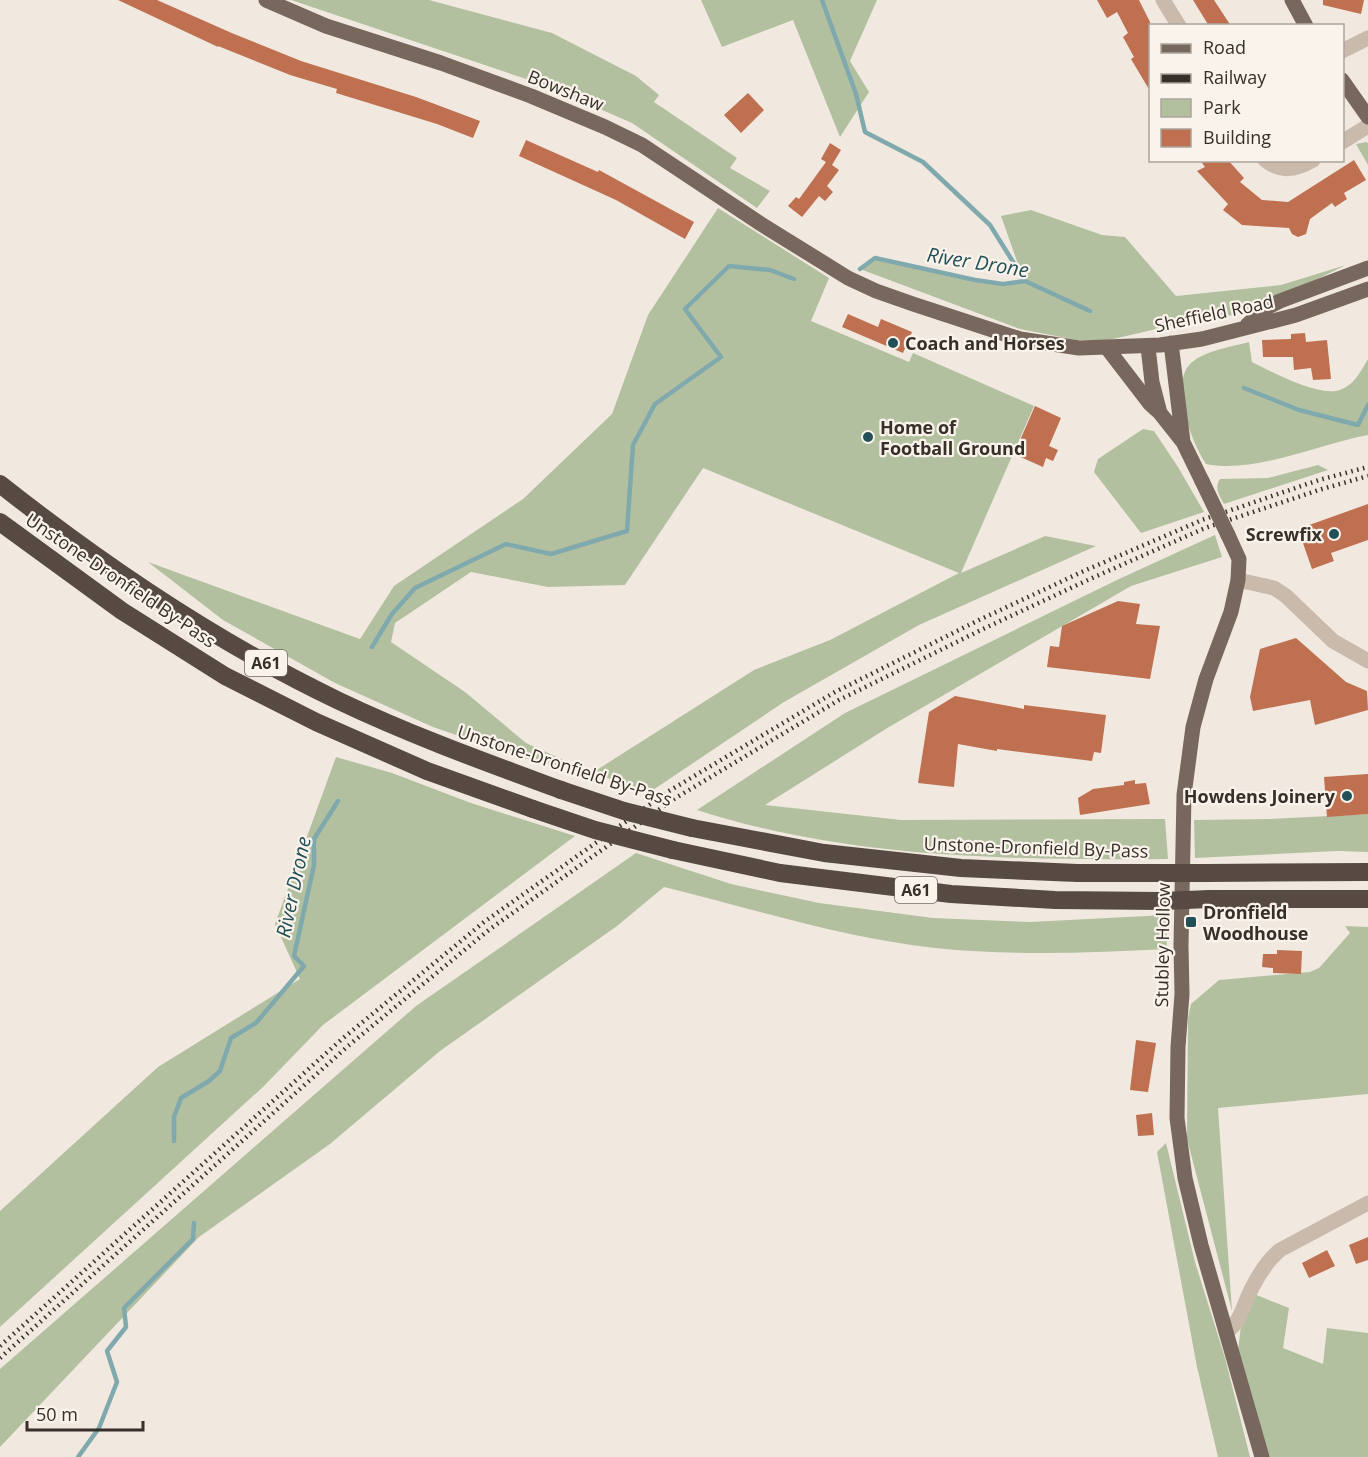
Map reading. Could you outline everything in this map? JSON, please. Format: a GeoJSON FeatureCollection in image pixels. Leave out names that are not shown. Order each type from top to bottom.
{"type":"FeatureCollection","features":[{"type":"Feature","properties":{"kind":"highway","name":"Unstone-Dronfield By-Pass"},"geometry":{"type":"LineString","coordinates":[[0,484],[57,529],[153,596],[255,657],[337,700],[443,747],[624,811],[692,828],[824,853],[961,868],[1077,873],[1368,872]]}},
{"type":"Feature","properties":{"kind":"highway","name":"Unstone-Dronfield By-Pass"},"geometry":{"type":"LineString","coordinates":[[0,522],[122,611],[225,676],[316,722],[427,771],[595,830],[673,850],[780,873],[951,894],[1055,900],[1368,899]]}},
{"type":"Feature","properties":{"kind":"main road","name":"Bowshaw"},"geometry":{"type":"LineString","coordinates":[[266,0],[326,26],[441,63],[531,96],[634,140],[827,265]]}},
{"type":"Feature","properties":{"kind":"main road"},"geometry":{"type":"LineString","coordinates":[[1292,0],[1305,24]]}},
{"type":"Feature","properties":{"kind":"main road"},"geometry":{"type":"LineString","coordinates":[[1344,83],[1368,117]]}},
{"type":"Feature","properties":{"kind":"main road","name":"Sheffield Road"},"geometry":{"type":"LineString","coordinates":[[827,265],[876,291],[1020,339],[1064,346],[1107,348],[1148,347],[1202,339],[1296,315],[1368,289]]}},
{"type":"Feature","properties":{"kind":"main road"},"geometry":{"type":"LineString","coordinates":[[1246,327],[1266,308],[1280,301],[1368,268]]}},
{"type":"Feature","properties":{"kind":"main road","name":"Stubley Hollow"},"geometry":{"type":"LineString","coordinates":[[1171,343],[1183,442]]}},
{"type":"Feature","properties":{"kind":"main road","name":"Stubley Hollow"},"geometry":{"type":"LineString","coordinates":[[1148,347],[1152,382],[1160,413]]}},
{"type":"Feature","properties":{"kind":"main road","name":"Stubley Hollow"},"geometry":{"type":"LineString","coordinates":[[1107,348],[1183,442],[1239,559],[1232,612],[1201,699],[1188,754],[1184,795],[1182,994],[1178,1047],[1177,1118],[1185,1178],[1201,1245],[1262,1457]]}},
{"type":"Feature","properties":{"kind":"street"},"geometry":{"type":"LineString","coordinates":[[1163,0],[1178,24]]}},
{"type":"Feature","properties":{"kind":"street"},"geometry":{"type":"LineString","coordinates":[[1344,50],[1368,38]]}},
{"type":"Feature","properties":{"kind":"street"},"geometry":{"type":"LineString","coordinates":[[1344,141],[1368,126]]}},
{"type":"Feature","properties":{"kind":"street"},"geometry":{"type":"LineString","coordinates":[[1268,162],[1280,169],[1292,169],[1308,162]]}},
{"type":"Feature","properties":{"kind":"street"},"geometry":{"type":"LineString","coordinates":[[1238,580],[1274,588],[1286,596],[1333,641],[1368,661]]}},
{"type":"Feature","properties":{"kind":"street"},"geometry":{"type":"LineString","coordinates":[[1226,1332],[1235,1325],[1252,1288],[1271,1258],[1280,1250],[1368,1203]]}},
{"type":"Feature","properties":{"kind":"green space"},"geometry":{"type":"Polygon","coordinates":[[[291,0],[429,0],[552,33],[636,76],[659,95],[654,102],[737,158],[730,168],[770,191],[757,208],[632,123],[547,86],[291,0]]]}},
{"type":"Feature","properties":{"kind":"green space"},"geometry":{"type":"Polygon","coordinates":[[[701,0],[877,0],[850,61],[869,92],[840,137],[793,20],[722,47],[701,0]]]}},
{"type":"Feature","properties":{"kind":"green space"},"geometry":{"type":"Polygon","coordinates":[[[1368,143],[1368,165],[1356,144],[1368,143]]]}},
{"type":"Feature","properties":{"kind":"green space"},"geometry":{"type":"Polygon","coordinates":[[[718,208],[829,278],[811,321],[909,362],[913,353],[1034,406],[961,573],[1045,536],[1096,546],[919,625],[784,702],[650,792],[592,773],[523,758],[433,727],[335,683],[223,620],[148,562],[360,639],[394,586],[523,499],[612,414],[648,315],[718,208]],[[703,468],[625,585],[548,587],[471,572],[395,623],[391,642],[465,692],[526,743],[592,773],[754,670],[830,640],[959,573],[703,468]]]}},
{"type":"Feature","properties":{"kind":"green space"},"geometry":{"type":"Polygon","coordinates":[[[1031,210],[1102,235],[1125,237],[1176,296],[1281,285],[1346,265],[1250,312],[1165,327],[1109,340],[1076,340],[1020,329],[860,269],[875,258],[1003,284],[1024,281],[1001,216],[1031,210]]]}},
{"type":"Feature","properties":{"kind":"green space"},"geometry":{"type":"Polygon","coordinates":[[[1249,342],[1252,362],[1295,382],[1320,390],[1331,391],[1345,388],[1357,377],[1368,359],[1368,435],[1266,462],[1225,466],[1206,464],[1189,429],[1185,413],[1182,384],[1185,372],[1191,363],[1204,355],[1249,342]]]}},
{"type":"Feature","properties":{"kind":"green space"},"geometry":{"type":"Polygon","coordinates":[[[1143,429],[1154,431],[1204,512],[1141,533],[1094,472],[1098,459],[1143,429]]]}},
{"type":"Feature","properties":{"kind":"green space"},"geometry":{"type":"Polygon","coordinates":[[[1318,465],[1328,470],[1224,504],[1218,492],[1217,485],[1220,479],[1268,478],[1318,465]]]}},
{"type":"Feature","properties":{"kind":"green space"},"geometry":{"type":"Polygon","coordinates":[[[1215,535],[1222,557],[1131,586],[889,727],[765,805],[901,820],[1165,819],[1168,859],[990,857],[871,847],[754,826],[697,810],[845,713],[1119,579],[1215,535]]]}},
{"type":"Feature","properties":{"kind":"green space"},"geometry":{"type":"Polygon","coordinates":[[[336,757],[392,773],[471,803],[575,836],[323,1025],[264,1086],[0,1327],[0,1211],[158,1067],[300,979],[275,924],[336,757]]]}},
{"type":"Feature","properties":{"kind":"green space"},"geometry":{"type":"Polygon","coordinates":[[[1368,814],[1368,852],[1338,851],[1195,858],[1194,820],[1368,814]]]}},
{"type":"Feature","properties":{"kind":"green space"},"geometry":{"type":"Polygon","coordinates":[[[636,853],[731,884],[819,903],[933,918],[1030,922],[1166,915],[1167,949],[1022,953],[935,948],[833,930],[664,887],[617,926],[440,1051],[330,1144],[199,1237],[0,1447],[0,1369],[416,1006],[636,853]]]}},
{"type":"Feature","properties":{"kind":"green space"},"geometry":{"type":"Polygon","coordinates":[[[1345,926],[1368,927],[1368,1094],[1218,1108],[1232,1311],[1187,1139],[1188,1018],[1191,1004],[1219,980],[1310,972],[1319,968],[1350,933],[1345,926]]]}},
{"type":"Feature","properties":{"kind":"green space"},"geometry":{"type":"Polygon","coordinates":[[[1166,1143],[1195,1262],[1225,1358],[1250,1457],[1218,1457],[1197,1367],[1157,1152],[1166,1143]]]}},
{"type":"Feature","properties":{"kind":"green space"},"geometry":{"type":"Polygon","coordinates":[[[1254,1294],[1289,1308],[1283,1348],[1323,1364],[1327,1328],[1368,1333],[1368,1457],[1265,1457],[1238,1350],[1241,1326],[1254,1294]]]}},
{"type":"Feature","properties":{"kind":"building"},"geometry":{"type":"Polygon","coordinates":[[[118,0],[157,0],[301,61],[416,97],[480,121],[473,138],[437,124],[336,93],[337,89],[290,75],[218,47],[118,0]]]}},
{"type":"Feature","properties":{"kind":"building"},"geometry":{"type":"Polygon","coordinates":[[[1097,0],[1139,0],[1150,22],[1149,89],[1131,59],[1134,57],[1123,37],[1128,33],[1117,12],[1107,18],[1097,0]]]}},
{"type":"Feature","properties":{"kind":"building"},"geometry":{"type":"Polygon","coordinates":[[[1193,0],[1214,0],[1230,24],[1208,24],[1193,0]]]}},
{"type":"Feature","properties":{"kind":"building"},"geometry":{"type":"Polygon","coordinates":[[[1323,0],[1364,0],[1361,14],[1323,5],[1323,0]]]}},
{"type":"Feature","properties":{"kind":"building"},"geometry":{"type":"Polygon","coordinates":[[[748,93],[764,110],[741,133],[724,115],[748,93]]]}},
{"type":"Feature","properties":{"kind":"building"},"geometry":{"type":"Polygon","coordinates":[[[526,140],[598,172],[599,170],[694,222],[685,239],[616,200],[519,156],[526,140]]]}},
{"type":"Feature","properties":{"kind":"building"},"geometry":{"type":"Polygon","coordinates":[[[830,143],[841,150],[832,165],[839,170],[827,186],[833,192],[825,201],[819,196],[802,217],[788,206],[796,197],[799,199],[826,162],[821,159],[830,143]]]}},
{"type":"Feature","properties":{"kind":"building"},"geometry":{"type":"Polygon","coordinates":[[[1354,160],[1366,180],[1344,193],[1347,199],[1335,207],[1332,203],[1310,219],[1306,234],[1298,237],[1292,234],[1289,228],[1242,225],[1223,210],[1228,204],[1197,171],[1205,167],[1201,162],[1230,162],[1244,178],[1240,182],[1262,200],[1288,202],[1354,160]]]}},
{"type":"Feature","properties":{"kind":"building","name":"Coach and Horses"},"geometry":{"type":"Polygon","coordinates":[[[848,314],[878,327],[881,319],[912,332],[903,353],[842,327],[848,314]]]}},
{"type":"Feature","properties":{"kind":"building"},"geometry":{"type":"Polygon","coordinates":[[[1305,333],[1306,342],[1327,340],[1331,379],[1313,380],[1311,368],[1294,370],[1293,357],[1263,357],[1262,340],[1291,339],[1291,334],[1305,333]]]}},
{"type":"Feature","properties":{"kind":"building"},"geometry":{"type":"Polygon","coordinates":[[[1035,406],[1061,418],[1049,446],[1058,450],[1053,461],[1046,458],[1043,467],[1014,454],[1035,406]]]}},
{"type":"Feature","properties":{"kind":"building","name":"Screwfix"},"geometry":{"type":"Polygon","coordinates":[[[1368,504],[1368,540],[1331,553],[1334,561],[1312,569],[1298,529],[1368,504]]]}},
{"type":"Feature","properties":{"kind":"building"},"geometry":{"type":"Polygon","coordinates":[[[1118,601],[1140,604],[1136,624],[1160,626],[1150,679],[1047,667],[1050,646],[1059,647],[1062,626],[1118,601]]]}},
{"type":"Feature","properties":{"kind":"building"},"geometry":{"type":"Polygon","coordinates":[[[1296,638],[1346,682],[1367,691],[1368,710],[1315,725],[1310,700],[1253,711],[1250,697],[1260,649],[1296,638]]]}},
{"type":"Feature","properties":{"kind":"building"},"geometry":{"type":"Polygon","coordinates":[[[955,696],[1024,709],[1024,705],[1106,715],[1101,753],[1094,752],[1092,761],[997,749],[997,751],[958,744],[954,787],[918,783],[929,712],[955,696]]]}},
{"type":"Feature","properties":{"kind":"building","name":"Howdens Joinery"},"geometry":{"type":"Polygon","coordinates":[[[1368,774],[1368,814],[1327,817],[1324,777],[1368,774]]]}},
{"type":"Feature","properties":{"kind":"building"},"geometry":{"type":"Polygon","coordinates":[[[1135,780],[1135,784],[1146,783],[1150,804],[1080,815],[1078,798],[1093,789],[1124,785],[1124,782],[1135,780]]]}},
{"type":"Feature","properties":{"kind":"building"},"geometry":{"type":"Polygon","coordinates":[[[1277,950],[1302,951],[1301,974],[1273,973],[1273,968],[1262,967],[1263,954],[1277,954],[1277,950]]]}},
{"type":"Feature","properties":{"kind":"building"},"geometry":{"type":"Polygon","coordinates":[[[1136,1040],[1156,1043],[1148,1092],[1130,1090],[1136,1040]]]}},
{"type":"Feature","properties":{"kind":"building"},"geometry":{"type":"Polygon","coordinates":[[[1152,1113],[1154,1135],[1138,1136],[1136,1115],[1152,1113]]]}},
{"type":"Feature","properties":{"kind":"building"},"geometry":{"type":"Polygon","coordinates":[[[1368,1237],[1368,1260],[1356,1264],[1349,1245],[1368,1237]]]}},
{"type":"Feature","properties":{"kind":"building"},"geometry":{"type":"Polygon","coordinates":[[[1327,1250],[1335,1266],[1309,1278],[1302,1263],[1327,1250]]]}},
{"type":"Feature","properties":{"kind":"waterway"},"geometry":{"type":"LineString","coordinates":[[822,0],[856,94],[865,132],[923,162],[990,225],[1025,281]]}},
{"type":"Feature","properties":{"kind":"waterway","name":"River Drone"},"geometry":{"type":"LineString","coordinates":[[860,269],[875,258],[975,280],[1003,284],[1025,281],[1090,311]]}},
{"type":"Feature","properties":{"kind":"waterway","name":"River Drone"},"geometry":{"type":"LineString","coordinates":[[372,647],[392,614],[415,588],[506,544],[551,554],[627,531],[633,445],[655,404],[721,357],[685,309],[729,266],[770,270],[794,279]]}},
{"type":"Feature","properties":{"kind":"waterway","name":"River Drone"},"geometry":{"type":"LineString","coordinates":[[1244,388],[1299,410],[1358,425],[1368,405]]}},
{"type":"Feature","properties":{"kind":"waterway","name":"River Drone"},"geometry":{"type":"LineString","coordinates":[[174,1141],[174,1117],[181,1098],[209,1081],[220,1071],[231,1038],[256,1023],[304,966],[294,956],[314,865],[314,839],[338,801]]}},
{"type":"Feature","properties":{"kind":"waterway","name":"River Drone"},"geometry":{"type":"LineString","coordinates":[[78,1457],[99,1428],[117,1382],[107,1351],[126,1327],[124,1308],[193,1239],[194,1223]]}},
{"type":"Feature","properties":{"kind":"railway"},"geometry":{"type":"LineString","coordinates":[[0,1346],[342,1039],[484,922],[669,791],[835,692],[979,620],[1086,570],[1202,520],[1319,480],[1368,467]]}},
{"type":"Feature","properties":{"kind":"railway"},"geometry":{"type":"LineString","coordinates":[[0,1358],[348,1046],[490,929],[674,799],[839,700],[1090,579],[1205,528],[1368,476]]}},
{"type":"Feature","properties":{"kind":"place","name":"Coach and Horses"},"geometry":{"type":"Point","coordinates":[893,343]}},
{"type":"Feature","properties":{"kind":"place","name":"Home of Football Ground"},"geometry":{"type":"Point","coordinates":[868,437]}},
{"type":"Feature","properties":{"kind":"place","name":"Screwfix"},"geometry":{"type":"Point","coordinates":[1334,534]}},
{"type":"Feature","properties":{"kind":"place","name":"Howdens Joinery"},"geometry":{"type":"Point","coordinates":[1347,796]}},
{"type":"Feature","properties":{"kind":"place","name":"Dronfield Woodhouse"},"geometry":{"type":"Point","coordinates":[1191,922]}}]}
